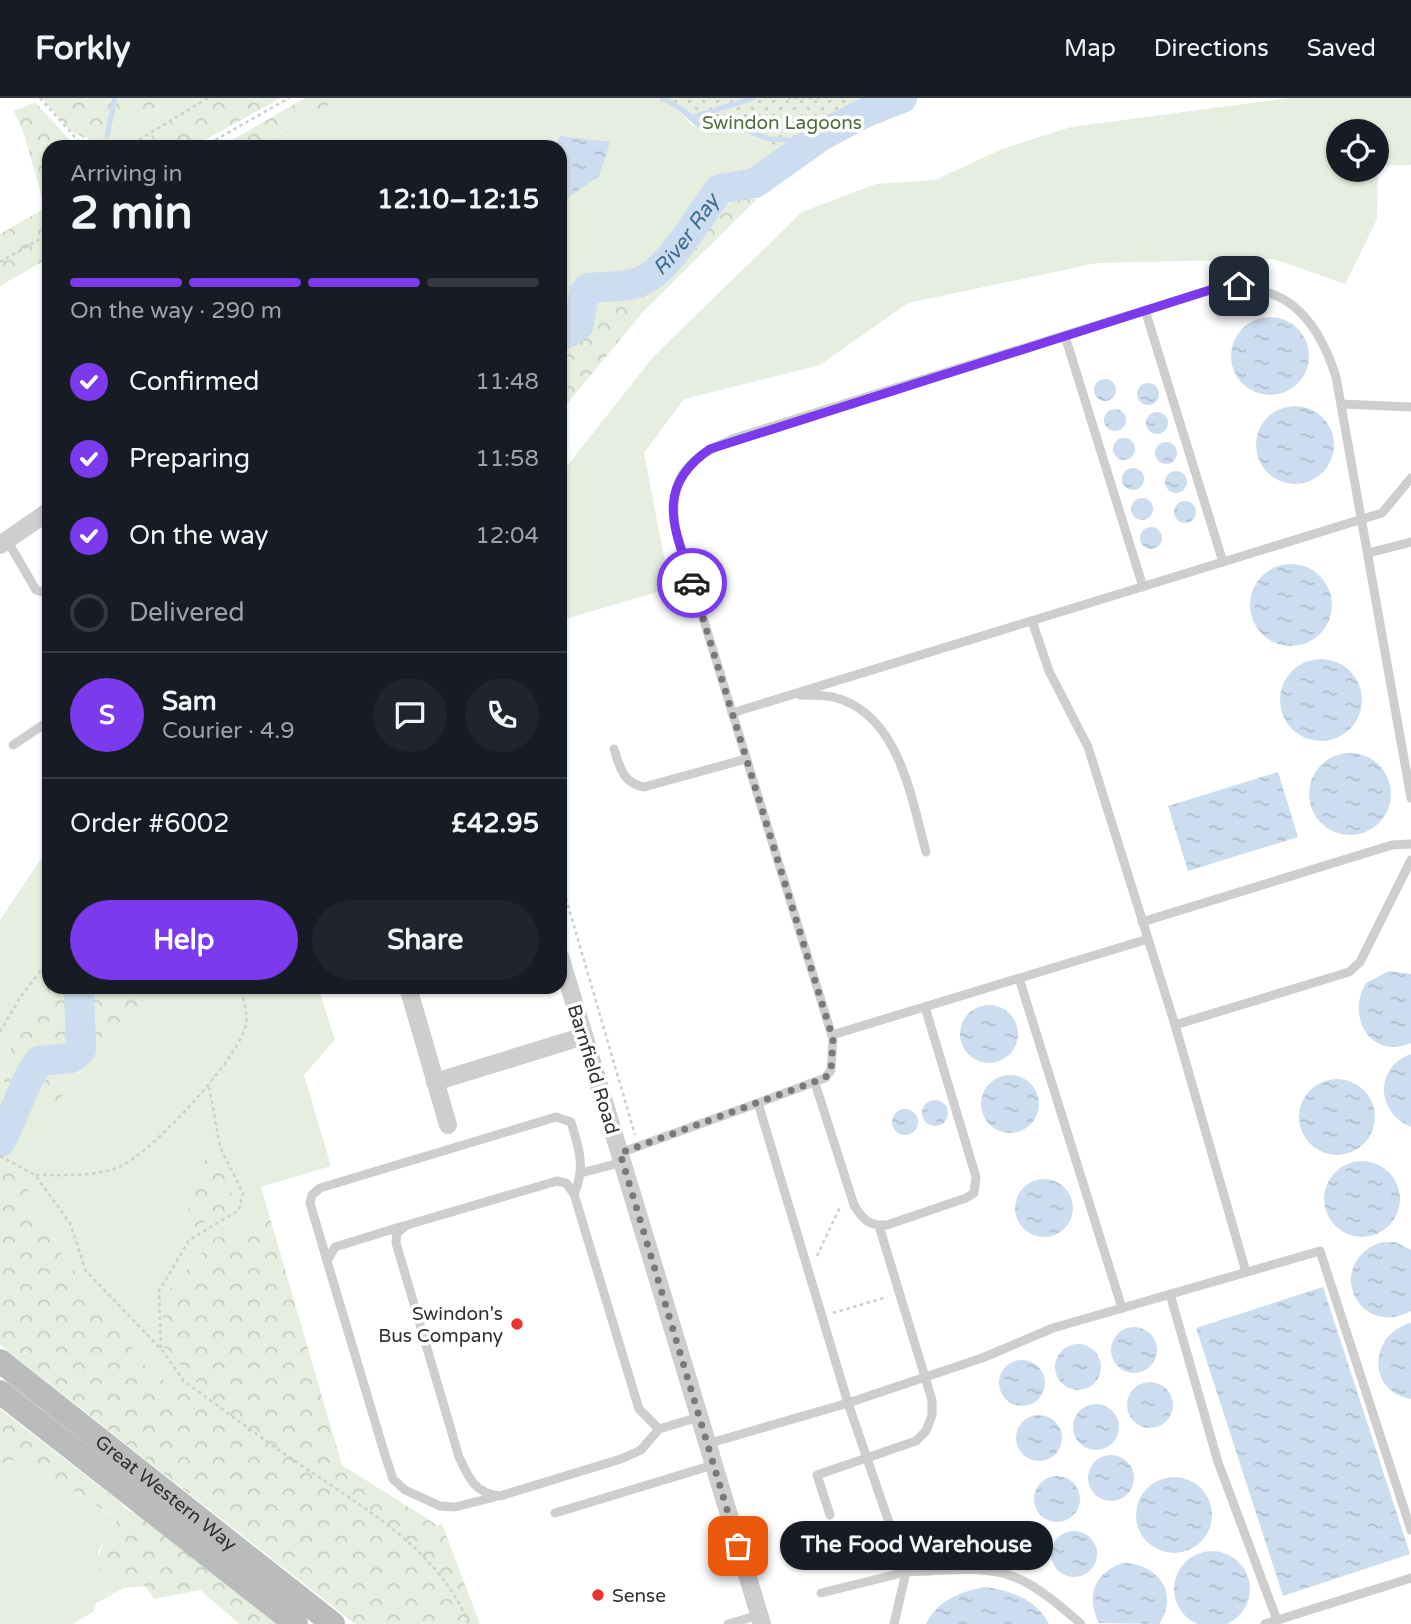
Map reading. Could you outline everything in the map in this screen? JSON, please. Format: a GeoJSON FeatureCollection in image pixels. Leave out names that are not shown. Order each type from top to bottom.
{"type":"FeatureCollection","features":[{"type":"Feature","properties":{"kind":"main road","name":"Great Western Way"},"geometry":{"type":"LineString","coordinates":[[0,1361],[333,1624]]}},
{"type":"Feature","properties":{"kind":"main road","name":"Great Western Way"},"geometry":{"type":"LineString","coordinates":[[0,1392],[296,1624]]}},
{"type":"Feature","properties":{"kind":"street"},"geometry":{"type":"LineString","coordinates":[[2,543],[42,516]]}},
{"type":"Feature","properties":{"kind":"street","name":"Barnfield Road"},"geometry":{"type":"LineString","coordinates":[[567,979],[760,1620]]}},
{"type":"Feature","properties":{"kind":"street"},"geometry":{"type":"LineString","coordinates":[[410,994],[448,1125]]}},
{"type":"Feature","properties":{"kind":"street"},"geometry":{"type":"LineString","coordinates":[[435,1082],[584,1036]]}},
{"type":"Feature","properties":{"kind":"lane"},"geometry":{"type":"LineString","coordinates":[[581,1173],[815,1083],[825,1078],[831,1070],[832,1035],[675,527],[673,504],[684,470],[710,449],[735,438],[1213,289],[1239,286],[1264,291],[1287,301],[1310,320],[1325,344],[1341,404],[1411,798]]}},
{"type":"Feature","properties":{"kind":"lane"},"geometry":{"type":"LineString","coordinates":[[1145,310],[1223,562]]}},
{"type":"Feature","properties":{"kind":"lane"},"geometry":{"type":"LineString","coordinates":[[1065,336],[1143,587]]}},
{"type":"Feature","properties":{"kind":"lane"},"geometry":{"type":"LineString","coordinates":[[1341,404],[1411,407]]}},
{"type":"Feature","properties":{"kind":"lane"},"geometry":{"type":"LineString","coordinates":[[732,713],[1362,520],[1382,513],[1411,478]]}},
{"type":"Feature","properties":{"kind":"lane"},"geometry":{"type":"LineString","coordinates":[[1368,553],[1411,542]]}},
{"type":"Feature","properties":{"kind":"lane"},"geometry":{"type":"LineString","coordinates":[[2,543],[36,590],[42,592]]}},
{"type":"Feature","properties":{"kind":"lane"},"geometry":{"type":"LineString","coordinates":[[1032,621],[1049,671],[1083,732],[1175,1025],[1246,1272]]}},
{"type":"Feature","properties":{"kind":"lane"},"geometry":{"type":"LineString","coordinates":[[795,694],[832,697],[854,705],[876,723],[903,768],[926,852]]}},
{"type":"Feature","properties":{"kind":"lane"},"geometry":{"type":"LineString","coordinates":[[13,745],[42,726]]}},
{"type":"Feature","properties":{"kind":"lane"},"geometry":{"type":"LineString","coordinates":[[614,750],[622,775],[632,785],[644,787],[746,759]]}},
{"type":"Feature","properties":{"kind":"lane"},"geometry":{"type":"LineString","coordinates":[[1142,922],[1392,845],[1411,844]]}},
{"type":"Feature","properties":{"kind":"lane"},"geometry":{"type":"LineString","coordinates":[[1175,1025],[1349,972],[1360,962],[1411,860]]}},
{"type":"Feature","properties":{"kind":"lane"},"geometry":{"type":"LineString","coordinates":[[832,1035],[1148,939]]}},
{"type":"Feature","properties":{"kind":"lane"},"geometry":{"type":"LineString","coordinates":[[1019,978],[1122,1308]]}},
{"type":"Feature","properties":{"kind":"lane"},"geometry":{"type":"LineString","coordinates":[[815,1083],[849,1190],[863,1220],[879,1226],[966,1198],[976,1186],[925,1007]]}},
{"type":"Feature","properties":{"kind":"lane"},"geometry":{"type":"LineString","coordinates":[[758,1103],[848,1403],[906,1572],[894,1624]]}},
{"type":"Feature","properties":{"kind":"lane"},"geometry":{"type":"LineString","coordinates":[[574,1194],[581,1173],[581,1156],[571,1122],[556,1117],[320,1188],[312,1195],[310,1203],[393,1479],[405,1490],[440,1506],[455,1507],[621,1459],[641,1450],[659,1429],[699,1417]]}},
{"type":"Feature","properties":{"kind":"lane"},"geometry":{"type":"LineString","coordinates":[[327,1261],[335,1247],[556,1181],[566,1183],[574,1194],[639,1409],[659,1429]]}},
{"type":"Feature","properties":{"kind":"lane"},"geometry":{"type":"LineString","coordinates":[[407,1225],[397,1233],[396,1242],[459,1457],[473,1486],[487,1494],[500,1496]]}},
{"type":"Feature","properties":{"kind":"lane"},"geometry":{"type":"LineString","coordinates":[[830,1515],[817,1475],[908,1445],[926,1431],[932,1415],[926,1376],[879,1226]]}},
{"type":"Feature","properties":{"kind":"lane"},"geometry":{"type":"LineString","coordinates":[[707,1444],[848,1403],[1053,1328],[1320,1251],[1411,1530]]}},
{"type":"Feature","properties":{"kind":"lane"},"geometry":{"type":"LineString","coordinates":[[1170,1294],[1218,1462],[1277,1620]]}},
{"type":"Feature","properties":{"kind":"lane"},"geometry":{"type":"LineString","coordinates":[[555,1513],[713,1465]]}},
{"type":"Feature","properties":{"kind":"lane"},"geometry":{"type":"LineString","coordinates":[[821,1593],[906,1572],[1002,1571],[1038,1587],[1081,1624]]}},
{"type":"Feature","properties":{"kind":"lane"},"geometry":{"type":"LineString","coordinates":[[1265,1624],[1411,1578]]}},
{"type":"Feature","properties":{"kind":"lane"},"geometry":{"type":"LineString","coordinates":[[728,1624],[760,1620]]}},
{"type":"Feature","properties":{"kind":"path"},"geometry":{"type":"LineString","coordinates":[[40,98],[78,140]]}},
{"type":"Feature","properties":{"kind":"path"},"geometry":{"type":"LineString","coordinates":[[139,140],[208,98]]}},
{"type":"Feature","properties":{"kind":"path"},"geometry":{"type":"LineString","coordinates":[[215,140],[289,98]]}},
{"type":"Feature","properties":{"kind":"path"},"geometry":{"type":"LineString","coordinates":[[788,98],[820,98]]}},
{"type":"Feature","properties":{"kind":"path"},"geometry":{"type":"LineString","coordinates":[[0,262],[42,238]]}},
{"type":"Feature","properties":{"kind":"path"},"geometry":{"type":"LineString","coordinates":[[0,1032],[21,996],[42,969]]}},
{"type":"Feature","properties":{"kind":"path"},"geometry":{"type":"LineString","coordinates":[[35,1175],[105,1171],[124,1165],[209,1086],[246,1023],[241,994]]}},
{"type":"Feature","properties":{"kind":"path"},"geometry":{"type":"LineString","coordinates":[[161,1349],[159,1291],[189,1240],[239,1210],[243,1193],[220,1147],[209,1086]]}},
{"type":"Feature","properties":{"kind":"path"},"geometry":{"type":"LineString","coordinates":[[0,1156],[35,1175],[69,1223],[86,1271],[161,1349],[184,1381],[394,1530],[458,1598],[469,1624]]}},
{"type":"Feature","properties":{"kind":"path"},"geometry":{"type":"LineString","coordinates":[[808,1273],[849,1190]]}},
{"type":"Feature","properties":{"kind":"path"},"geometry":{"type":"LineString","coordinates":[[822,1316],[900,1294]]}},
{"type":"Feature","properties":{"kind":"green space"},"geometry":{"type":"Polygon","coordinates":[[[42,98],[177,98],[84,138],[71,131],[42,98]]]}},
{"type":"Feature","properties":{"kind":"green space"},"geometry":{"type":"Polygon","coordinates":[[[177,98],[207,98],[145,140],[89,140],[87,137],[177,98]]]}},
{"type":"Feature","properties":{"kind":"green space"},"geometry":{"type":"Polygon","coordinates":[[[207,98],[281,98],[205,140],[145,140],[207,98]]]}},
{"type":"Feature","properties":{"kind":"green space"},"geometry":{"type":"Polygon","coordinates":[[[305,98],[341,98],[267,140],[232,140],[305,98]]]}},
{"type":"Feature","properties":{"kind":"green space"},"geometry":{"type":"Polygon","coordinates":[[[341,98],[655,98],[677,110],[692,125],[712,132],[741,131],[777,146],[793,148],[754,179],[716,188],[672,250],[650,271],[630,280],[593,284],[579,290],[575,304],[575,322],[567,327],[567,140],[268,140],[341,98]]]}},
{"type":"Feature","properties":{"kind":"green space","name":"Swindon Lagoons"},"geometry":{"type":"Polygon","coordinates":[[[655,98],[884,98],[822,122],[811,129],[793,148],[777,146],[741,131],[701,131],[677,110],[655,98]]]}},
{"type":"Feature","properties":{"kind":"green space"},"geometry":{"type":"Polygon","coordinates":[[[1288,98],[1411,98],[1411,165],[1389,166],[1389,119],[1326,119],[1326,182],[1378,182],[1377,219],[1345,284],[1274,259],[1097,263],[908,303],[820,365],[684,399],[644,453],[670,588],[567,619],[567,466],[653,357],[802,212],[876,184],[935,180],[1002,149],[1071,127],[1288,98]]]}},
{"type":"Feature","properties":{"kind":"green space"},"geometry":{"type":"Polygon","coordinates":[[[35,102],[70,140],[42,140],[42,197],[24,134],[14,111],[35,102]]]}},
{"type":"Feature","properties":{"kind":"green space"},"geometry":{"type":"Polygon","coordinates":[[[748,195],[756,200],[643,312],[567,404],[567,343],[586,331],[592,292],[634,289],[653,281],[700,236],[722,207],[748,195]]]}},
{"type":"Feature","properties":{"kind":"green space"},"geometry":{"type":"Polygon","coordinates":[[[42,210],[42,262],[0,286],[0,234],[42,210]]]}},
{"type":"Feature","properties":{"kind":"green space"},"geometry":{"type":"Polygon","coordinates":[[[42,857],[43,994],[6,1057],[4,1082],[45,1101],[77,1075],[104,1035],[130,1019],[144,994],[320,994],[335,1040],[304,1075],[331,1166],[261,1187],[270,1218],[216,1238],[242,1429],[150,1372],[59,1250],[0,1135],[0,920],[42,857]]]}},
{"type":"Feature","properties":{"kind":"green space"},"geometry":{"type":"Polygon","coordinates":[[[43,994],[162,994],[142,1013],[104,1035],[55,1107],[4,1082],[6,1057],[43,994]]]}},
{"type":"Feature","properties":{"kind":"green space"},"geometry":{"type":"Polygon","coordinates":[[[0,1135],[59,1250],[150,1372],[239,1427],[160,1343],[166,1293],[216,1238],[270,1218],[342,1465],[437,1525],[442,1524],[480,1624],[355,1624],[0,1345],[0,1135]]]}},
{"type":"Feature","properties":{"kind":"green space"},"geometry":{"type":"Polygon","coordinates":[[[211,1145],[230,1184],[234,1207],[204,1222],[195,1232],[186,1227],[190,1200],[211,1145]]]}},
{"type":"Feature","properties":{"kind":"green space"},"geometry":{"type":"Polygon","coordinates":[[[0,1409],[121,1503],[112,1516],[34,1465],[18,1459],[0,1465],[0,1409]]]}},
{"type":"Feature","properties":{"kind":"green space"},"geometry":{"type":"Polygon","coordinates":[[[18,1459],[34,1465],[111,1516],[121,1503],[125,1509],[98,1551],[100,1570],[123,1573],[127,1578],[124,1588],[96,1603],[94,1611],[73,1624],[0,1624],[0,1465],[18,1459]]]}},
{"type":"Feature","properties":{"kind":"green space"},"geometry":{"type":"Polygon","coordinates":[[[125,1509],[137,1514],[280,1624],[240,1624],[200,1590],[154,1599],[145,1586],[124,1588],[127,1578],[123,1573],[100,1570],[96,1562],[106,1537],[125,1509]]]}},
{"type":"Feature","properties":{"kind":"water"},"geometry":{"type":"Polygon","coordinates":[[[560,136],[610,142],[599,176],[567,198],[567,140],[558,140],[560,136]]]}},
{"type":"Feature","properties":{"kind":"water"},"geometry":{"type":"Polygon","coordinates":[[[1270,317],[1285,320],[1298,328],[1306,341],[1309,356],[1306,371],[1298,384],[1285,392],[1270,395],[1255,392],[1242,384],[1234,371],[1231,356],[1234,341],[1242,328],[1255,320],[1270,317]]]}},
{"type":"Feature","properties":{"kind":"water"},"geometry":{"type":"Polygon","coordinates":[[[1105,379],[1113,382],[1116,390],[1113,398],[1105,401],[1097,398],[1094,390],[1097,382],[1105,379]]]}},
{"type":"Feature","properties":{"kind":"water"},"geometry":{"type":"Polygon","coordinates":[[[1148,383],[1156,386],[1159,394],[1156,402],[1148,405],[1140,402],[1137,394],[1140,386],[1148,383]]]}},
{"type":"Feature","properties":{"kind":"water"},"geometry":{"type":"Polygon","coordinates":[[[1295,406],[1310,409],[1323,417],[1331,430],[1334,445],[1331,460],[1323,473],[1310,481],[1295,484],[1280,481],[1267,473],[1259,460],[1256,445],[1259,430],[1267,417],[1280,409],[1295,406]]]}},
{"type":"Feature","properties":{"kind":"water"},"geometry":{"type":"Polygon","coordinates":[[[1115,409],[1123,412],[1126,420],[1123,428],[1115,431],[1107,428],[1104,420],[1107,412],[1115,409]]]}},
{"type":"Feature","properties":{"kind":"water"},"geometry":{"type":"Polygon","coordinates":[[[1157,412],[1165,415],[1168,423],[1165,431],[1157,434],[1149,431],[1146,423],[1149,415],[1157,412]]]}},
{"type":"Feature","properties":{"kind":"water"},"geometry":{"type":"Polygon","coordinates":[[[1124,438],[1132,441],[1135,449],[1132,457],[1124,460],[1116,457],[1113,449],[1116,441],[1124,438]]]}},
{"type":"Feature","properties":{"kind":"water"},"geometry":{"type":"Polygon","coordinates":[[[1166,442],[1174,445],[1177,453],[1174,461],[1166,464],[1158,461],[1155,453],[1158,445],[1166,442]]]}},
{"type":"Feature","properties":{"kind":"water"},"geometry":{"type":"Polygon","coordinates":[[[1133,468],[1141,471],[1144,479],[1141,487],[1133,490],[1125,487],[1122,479],[1125,471],[1133,468]]]}},
{"type":"Feature","properties":{"kind":"water"},"geometry":{"type":"Polygon","coordinates":[[[1176,471],[1184,474],[1187,482],[1184,490],[1176,493],[1168,490],[1165,482],[1168,474],[1176,471]]]}},
{"type":"Feature","properties":{"kind":"water"},"geometry":{"type":"Polygon","coordinates":[[[1142,498],[1150,501],[1153,509],[1150,517],[1142,520],[1134,517],[1131,509],[1134,501],[1142,498]]]}},
{"type":"Feature","properties":{"kind":"water"},"geometry":{"type":"Polygon","coordinates":[[[1185,501],[1193,504],[1196,512],[1193,520],[1185,523],[1177,520],[1174,512],[1177,504],[1185,501]]]}},
{"type":"Feature","properties":{"kind":"water"},"geometry":{"type":"Polygon","coordinates":[[[1151,527],[1159,530],[1162,538],[1159,546],[1151,549],[1143,546],[1140,538],[1143,530],[1151,527]]]}},
{"type":"Feature","properties":{"kind":"water"},"geometry":{"type":"Polygon","coordinates":[[[1291,564],[1307,567],[1320,576],[1329,589],[1332,605],[1329,621],[1320,634],[1307,643],[1291,646],[1275,643],[1262,634],[1253,621],[1250,605],[1253,589],[1262,576],[1275,567],[1291,564]]]}},
{"type":"Feature","properties":{"kind":"water"},"geometry":{"type":"Polygon","coordinates":[[[1321,659],[1337,662],[1350,671],[1359,684],[1362,700],[1359,716],[1350,729],[1337,738],[1321,741],[1305,738],[1292,729],[1283,716],[1280,700],[1283,684],[1292,671],[1305,662],[1321,659]]]}},
{"type":"Feature","properties":{"kind":"water"},"geometry":{"type":"Polygon","coordinates":[[[1350,753],[1366,756],[1379,765],[1388,778],[1391,794],[1388,810],[1379,823],[1366,832],[1350,835],[1334,832],[1321,823],[1312,810],[1309,794],[1312,778],[1321,765],[1334,756],[1350,753]]]}},
{"type":"Feature","properties":{"kind":"water"},"geometry":{"type":"Polygon","coordinates":[[[1278,772],[1298,837],[1188,871],[1168,806],[1278,772]]]}},
{"type":"Feature","properties":{"kind":"water"},"geometry":{"type":"Polygon","coordinates":[[[1389,971],[1411,974],[1411,1043],[1396,1047],[1384,1046],[1373,1040],[1361,1021],[1359,1009],[1366,983],[1389,971]]]}},
{"type":"Feature","properties":{"kind":"water"},"geometry":{"type":"Polygon","coordinates":[[[989,1005],[1000,1007],[1013,1018],[1018,1034],[1016,1045],[1005,1058],[989,1063],[978,1061],[965,1050],[960,1034],[962,1023],[973,1010],[989,1005]]]}},
{"type":"Feature","properties":{"kind":"water"},"geometry":{"type":"Polygon","coordinates":[[[1411,1054],[1411,1127],[1391,1112],[1384,1090],[1390,1069],[1411,1054]]]}},
{"type":"Feature","properties":{"kind":"water"},"geometry":{"type":"Polygon","coordinates":[[[1010,1075],[1021,1077],[1034,1088],[1039,1104],[1037,1115],[1026,1128],[1010,1133],[999,1131],[986,1120],[981,1104],[983,1093],[994,1080],[1010,1075]]]}},
{"type":"Feature","properties":{"kind":"water"},"geometry":{"type":"Polygon","coordinates":[[[1337,1079],[1352,1082],[1364,1090],[1372,1102],[1375,1117],[1372,1132],[1364,1144],[1352,1152],[1337,1155],[1322,1152],[1310,1144],[1302,1132],[1299,1117],[1302,1102],[1310,1090],[1322,1082],[1337,1079]]]}},
{"type":"Feature","properties":{"kind":"water"},"geometry":{"type":"Polygon","coordinates":[[[935,1100],[944,1104],[948,1113],[944,1122],[935,1126],[926,1122],[922,1113],[926,1104],[935,1100]]]}},
{"type":"Feature","properties":{"kind":"water"},"geometry":{"type":"Polygon","coordinates":[[[905,1109],[914,1113],[918,1122],[914,1131],[905,1135],[896,1131],[892,1122],[896,1113],[905,1109]]]}},
{"type":"Feature","properties":{"kind":"water"},"geometry":{"type":"Polygon","coordinates":[[[1362,1161],[1377,1164],[1389,1172],[1397,1184],[1400,1199],[1397,1214],[1389,1226],[1377,1234],[1362,1237],[1347,1234],[1335,1226],[1327,1214],[1324,1199],[1327,1184],[1335,1172],[1347,1164],[1362,1161]]]}},
{"type":"Feature","properties":{"kind":"water"},"geometry":{"type":"Polygon","coordinates":[[[1044,1179],[1055,1181],[1068,1192],[1073,1208],[1071,1219],[1060,1232],[1044,1237],[1033,1235],[1020,1224],[1015,1208],[1017,1197],[1028,1184],[1044,1179]]]}},
{"type":"Feature","properties":{"kind":"water"},"geometry":{"type":"Polygon","coordinates":[[[1382,1242],[1395,1242],[1411,1250],[1411,1311],[1392,1317],[1375,1315],[1363,1307],[1354,1295],[1351,1280],[1354,1265],[1364,1252],[1382,1242]]]}},
{"type":"Feature","properties":{"kind":"water"},"geometry":{"type":"Polygon","coordinates":[[[1323,1287],[1410,1554],[1283,1596],[1196,1328],[1323,1287]]]}},
{"type":"Feature","properties":{"kind":"water"},"geometry":{"type":"Polygon","coordinates":[[[1411,1323],[1411,1399],[1396,1394],[1386,1386],[1380,1375],[1378,1362],[1387,1338],[1397,1329],[1411,1323]]]}},
{"type":"Feature","properties":{"kind":"water"},"geometry":{"type":"Polygon","coordinates":[[[1134,1327],[1150,1334],[1157,1350],[1150,1366],[1134,1373],[1118,1366],[1111,1350],[1118,1334],[1134,1327]]]}},
{"type":"Feature","properties":{"kind":"water"},"geometry":{"type":"Polygon","coordinates":[[[1078,1344],[1094,1351],[1101,1367],[1094,1383],[1078,1390],[1062,1383],[1055,1367],[1062,1351],[1078,1344]]]}},
{"type":"Feature","properties":{"kind":"water"},"geometry":{"type":"Polygon","coordinates":[[[1022,1360],[1038,1367],[1045,1383],[1038,1399],[1022,1406],[1006,1399],[999,1383],[1006,1367],[1022,1360]]]}},
{"type":"Feature","properties":{"kind":"water"},"geometry":{"type":"Polygon","coordinates":[[[1150,1382],[1166,1389],[1173,1405],[1166,1421],[1150,1428],[1134,1421],[1127,1405],[1134,1389],[1150,1382]]]}},
{"type":"Feature","properties":{"kind":"water"},"geometry":{"type":"Polygon","coordinates":[[[1096,1404],[1112,1411],[1119,1427],[1112,1443],[1096,1450],[1080,1443],[1073,1427],[1080,1411],[1096,1404]]]}},
{"type":"Feature","properties":{"kind":"water"},"geometry":{"type":"Polygon","coordinates":[[[1039,1415],[1055,1422],[1062,1438],[1055,1454],[1039,1461],[1023,1454],[1016,1438],[1023,1422],[1039,1415]]]}},
{"type":"Feature","properties":{"kind":"water"},"geometry":{"type":"Polygon","coordinates":[[[1111,1455],[1127,1462],[1134,1478],[1127,1494],[1111,1501],[1095,1494],[1088,1478],[1095,1462],[1111,1455]]]}},
{"type":"Feature","properties":{"kind":"water"},"geometry":{"type":"Polygon","coordinates":[[[1057,1476],[1073,1483],[1080,1499],[1073,1515],[1057,1522],[1041,1515],[1034,1499],[1041,1483],[1057,1476]]]}},
{"type":"Feature","properties":{"kind":"water"},"geometry":{"type":"Polygon","coordinates":[[[1174,1477],[1189,1480],[1201,1488],[1209,1500],[1212,1515],[1209,1530],[1201,1542],[1189,1550],[1174,1553],[1159,1550],[1147,1542],[1139,1530],[1136,1515],[1139,1500],[1147,1488],[1159,1480],[1174,1477]]]}},
{"type":"Feature","properties":{"kind":"water"},"geometry":{"type":"Polygon","coordinates":[[[1074,1531],[1090,1538],[1097,1554],[1090,1570],[1074,1577],[1058,1570],[1051,1554],[1058,1538],[1074,1531]]]}},
{"type":"Feature","properties":{"kind":"water"},"geometry":{"type":"Polygon","coordinates":[[[1212,1551],[1226,1554],[1239,1562],[1249,1582],[1249,1596],[1243,1610],[1239,1616],[1222,1625],[1202,1625],[1185,1616],[1177,1603],[1174,1589],[1177,1575],[1185,1562],[1198,1554],[1212,1551]]]}},
{"type":"Feature","properties":{"kind":"water"},"geometry":{"type":"Polygon","coordinates":[[[1123,1563],[1146,1568],[1162,1582],[1167,1601],[1159,1624],[1099,1623],[1093,1604],[1095,1586],[1105,1572],[1123,1563]]]}},
{"type":"Feature","properties":{"kind":"water"},"geometry":{"type":"Polygon","coordinates":[[[986,1587],[1005,1591],[1030,1602],[1049,1624],[926,1624],[937,1609],[951,1598],[986,1587]]]}},
{"type":"Feature","properties":{"kind":"waterway"},"geometry":{"type":"LineString","coordinates":[[107,136],[115,98]]}},
{"type":"Feature","properties":{"kind":"waterway"},"geometry":{"type":"LineString","coordinates":[[662,98],[683,110],[700,126],[740,128],[769,139],[790,140],[803,150]]}},
{"type":"Feature","properties":{"kind":"waterway"},"geometry":{"type":"LineString","coordinates":[[690,118],[753,98]]}},
{"type":"Feature","properties":{"kind":"waterway","name":"River Ray"},"geometry":{"type":"LineString","coordinates":[[567,333],[579,325],[584,293],[588,288],[632,284],[658,270],[681,244],[720,189],[755,183],[821,136],[864,113],[902,98]]}},
{"type":"Feature","properties":{"kind":"waterway","name":"River Ray"},"geometry":{"type":"LineString","coordinates":[[0,1142],[39,1061],[71,1058],[81,1050],[79,994]]}},
{"type":"Feature","properties":{"kind":"way so far"},"geometry":{"type":"LineString","coordinates":[[692,583],[833,1039],[831,1070],[825,1078],[620,1153],[738,1546]]}},
{"type":"Feature","properties":{"kind":"place","name":"Swindon's Bus Company"},"geometry":{"type":"Point","coordinates":[517,1324]}},
{"type":"Feature","properties":{"kind":"place","name":"The Food Warehouse"},"geometry":{"type":"Point","coordinates":[738,1546]}},
{"type":"Feature","properties":{"kind":"place","name":"Sense"},"geometry":{"type":"Point","coordinates":[598,1595]}},
{"type":"Feature","properties":{"kind":"route"},"geometry":{"type":"LineString","coordinates":[[692,583],[675,527],[673,504],[676,487],[684,470],[710,449],[735,438],[1213,289],[1239,286]]}}]}
